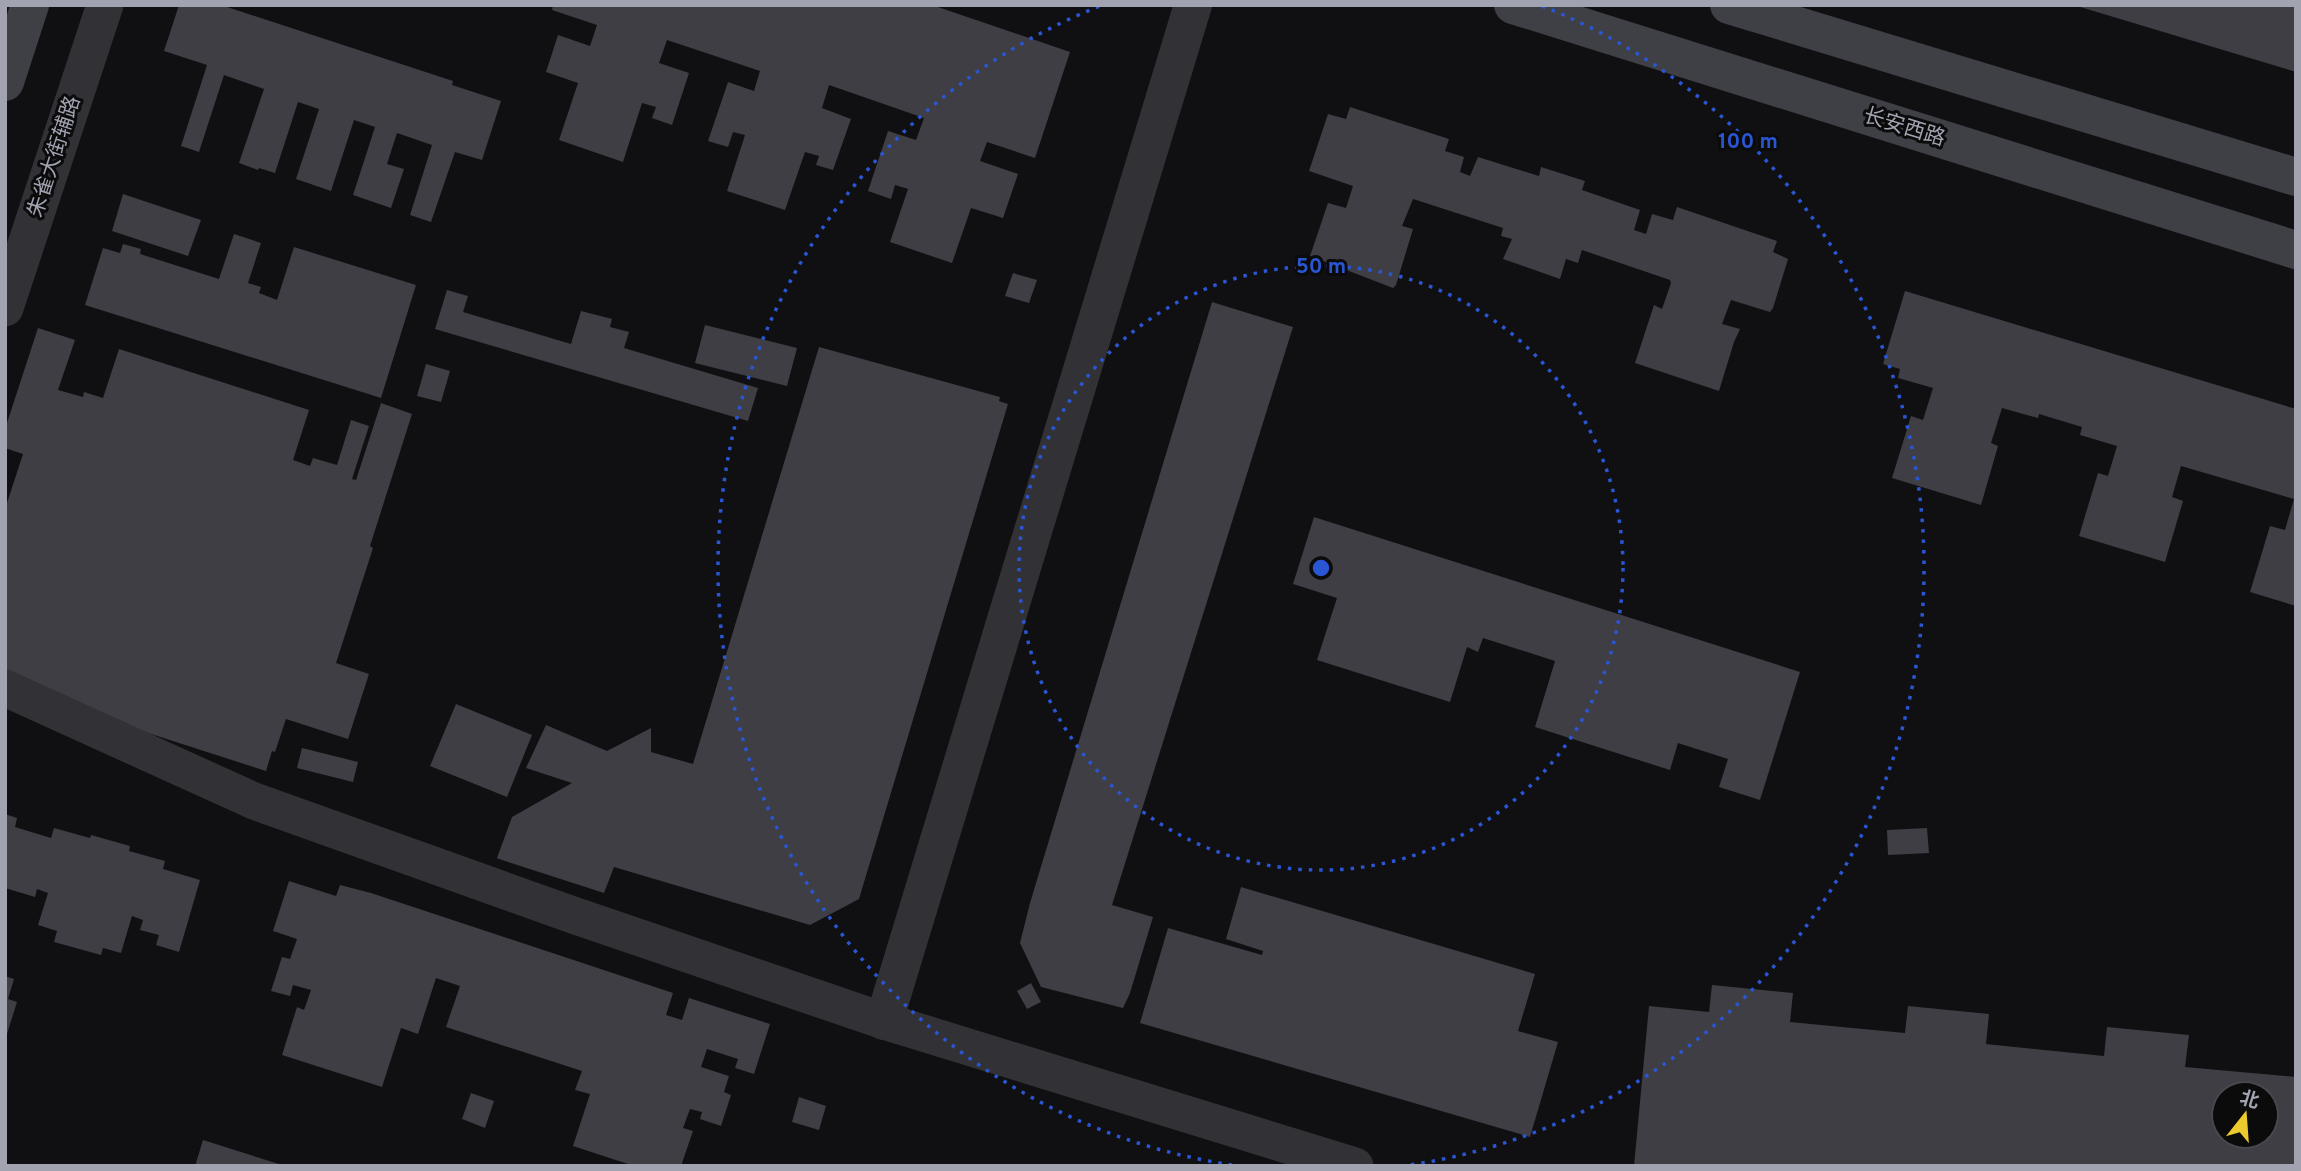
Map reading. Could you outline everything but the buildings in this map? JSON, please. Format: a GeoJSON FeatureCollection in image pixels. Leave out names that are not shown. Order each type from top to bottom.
{"type":"FeatureCollection","features":[{"type":"Feature","properties":{"kind":"main road"},"geometry":{"type":"LineString","coordinates":[[5,82],[30,5]]}},
{"type":"Feature","properties":{"kind":"main road","name":"长安西路"},"geometry":{"type":"LineString","coordinates":[[1513,5],[2296,250]]}},
{"type":"Feature","properties":{"kind":"main road"},"geometry":{"type":"LineString","coordinates":[[1729,5],[2296,177]]}},
{"type":"Feature","properties":{"kind":"street","name":"朱雀大街辅路"},"geometry":{"type":"LineString","coordinates":[[5,308],[105,5]]}},
{"type":"Feature","properties":{"kind":"street"},"geometry":{"type":"LineString","coordinates":[[884,1021],[1193,5]]}},
{"type":"Feature","properties":{"kind":"street"},"geometry":{"type":"LineString","coordinates":[[5,688],[254,801],[573,915],[884,1021],[1355,1166]]}}]}
